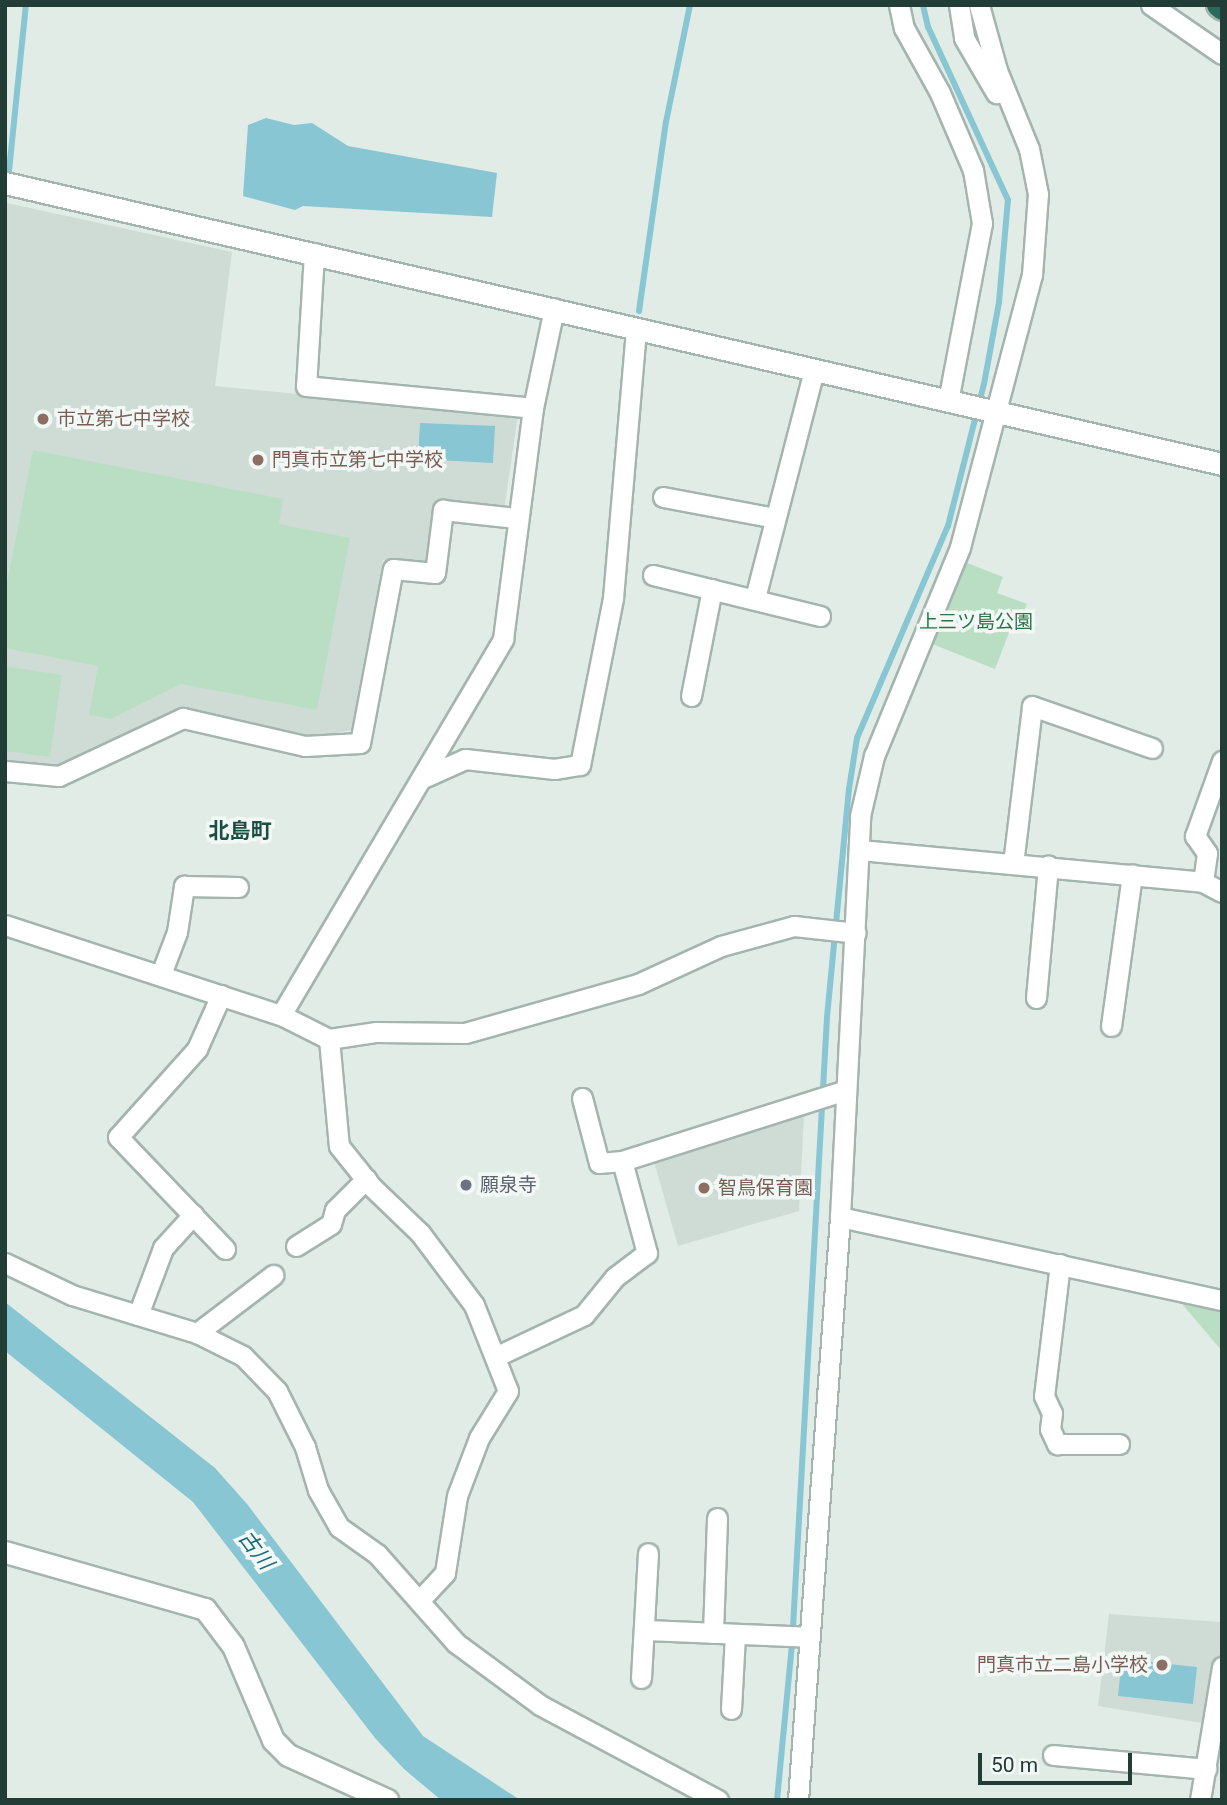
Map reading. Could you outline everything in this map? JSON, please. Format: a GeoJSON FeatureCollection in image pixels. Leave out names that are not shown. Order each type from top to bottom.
{"type":"FeatureCollection","features":[{"type":"Feature","properties":{"kind":"highway"},"geometry":{"type":"LineString","coordinates":[[1217,5],[1222,9]]}},
{"type":"Feature","properties":{"kind":"street"},"geometry":{"type":"LineString","coordinates":[[899,5],[904,28],[940,93],[973,170],[982,223],[956,403]]}},
{"type":"Feature","properties":{"kind":"street"},"geometry":{"type":"LineString","coordinates":[[959,5],[964,38],[1029,149]]}},
{"type":"Feature","properties":{"kind":"street"},"geometry":{"type":"LineString","coordinates":[[798,1800],[805,1637],[841,1217],[837,1093],[860,850],[860,816],[874,756],[960,547],[993,411],[1032,275],[1038,194],[1029,149],[997,70],[979,5]]}},
{"type":"Feature","properties":{"kind":"street"},"geometry":{"type":"LineString","coordinates":[[1151,5],[1222,54]]}},
{"type":"Feature","properties":{"kind":"street"},"geometry":{"type":"LineString","coordinates":[[5,183],[1222,464]]}},
{"type":"Feature","properties":{"kind":"street"},"geometry":{"type":"LineString","coordinates":[[314,253],[306,386],[533,408]]}},
{"type":"Feature","properties":{"kind":"street"},"geometry":{"type":"LineString","coordinates":[[281,1015],[425,777],[503,639],[516,518],[533,408],[554,309]]}},
{"type":"Feature","properties":{"kind":"street"},"geometry":{"type":"LineString","coordinates":[[425,777],[465,760],[554,769],[580,765],[613,598],[636,329]]}},
{"type":"Feature","properties":{"kind":"street"},"geometry":{"type":"LineString","coordinates":[[755,598],[814,370]]}},
{"type":"Feature","properties":{"kind":"street"},"geometry":{"type":"LineString","coordinates":[[663,497],[775,518]]}},
{"type":"Feature","properties":{"kind":"street"},"geometry":{"type":"LineString","coordinates":[[5,771],[59,776],[183,718],[305,746],[360,743],[393,569],[435,573],[443,510],[516,518]]}},
{"type":"Feature","properties":{"kind":"street"},"geometry":{"type":"LineString","coordinates":[[653,575],[820,616]]}},
{"type":"Feature","properties":{"kind":"street"},"geometry":{"type":"LineString","coordinates":[[691,696],[712,589]]}},
{"type":"Feature","properties":{"kind":"street"},"geometry":{"type":"LineString","coordinates":[[1013,864],[1032,706],[1152,748]]}},
{"type":"Feature","properties":{"kind":"street"},"geometry":{"type":"LineString","coordinates":[[1203,882],[1207,853],[1195,836],[1222,761]]}},
{"type":"Feature","properties":{"kind":"street"},"geometry":{"type":"LineString","coordinates":[[860,850],[1203,882],[1222,892]]}},
{"type":"Feature","properties":{"kind":"street"},"geometry":{"type":"LineString","coordinates":[[1036,998],[1048,866]]}},
{"type":"Feature","properties":{"kind":"street"},"geometry":{"type":"LineString","coordinates":[[1111,1026],[1132,874]]}},
{"type":"Feature","properties":{"kind":"street"},"geometry":{"type":"LineString","coordinates":[[161,974],[177,932],[184,886],[238,887]]}},
{"type":"Feature","properties":{"kind":"street"},"geometry":{"type":"LineString","coordinates":[[5,925],[281,1015],[329,1039],[376,1032],[464,1033],[638,984],[721,946],[794,926],[851,932]]}},
{"type":"Feature","properties":{"kind":"street"},"geometry":{"type":"LineString","coordinates":[[221,995],[197,1049],[118,1137],[225,1249]]}},
{"type":"Feature","properties":{"kind":"street"},"geometry":{"type":"LineString","coordinates":[[329,1039],[340,1146],[366,1180],[420,1233],[466,1294],[497,1356],[508,1391],[479,1438],[457,1496],[445,1573],[421,1599]]}},
{"type":"Feature","properties":{"kind":"street"},"geometry":{"type":"LineString","coordinates":[[582,1098],[599,1163],[622,1161],[810,1104],[837,1093]]}},
{"type":"Feature","properties":{"kind":"street"},"geometry":{"type":"LineString","coordinates":[[497,1356],[584,1315],[615,1277],[647,1253],[622,1161]]}},
{"type":"Feature","properties":{"kind":"street"},"geometry":{"type":"LineString","coordinates":[[296,1246],[331,1224],[335,1210],[366,1180]]}},
{"type":"Feature","properties":{"kind":"street"},"geometry":{"type":"LineString","coordinates":[[138,1315],[163,1248],[193,1215]]}},
{"type":"Feature","properties":{"kind":"street"},"geometry":{"type":"LineString","coordinates":[[841,1217],[1222,1300]]}},
{"type":"Feature","properties":{"kind":"street"},"geometry":{"type":"LineString","coordinates":[[5,1263],[72,1295],[197,1333],[243,1356],[277,1391],[305,1447],[318,1490],[339,1527],[377,1554],[421,1599],[456,1643],[498,1678],[593,1736],[718,1800]]}},
{"type":"Feature","properties":{"kind":"street"},"geometry":{"type":"LineString","coordinates":[[1060,1264],[1044,1396],[1052,1413],[1050,1429],[1056,1444],[1119,1444]]}},
{"type":"Feature","properties":{"kind":"street"},"geometry":{"type":"LineString","coordinates":[[197,1333],[273,1275]]}},
{"type":"Feature","properties":{"kind":"street"},"geometry":{"type":"LineString","coordinates":[[713,1633],[717,1518]]}},
{"type":"Feature","properties":{"kind":"street"},"geometry":{"type":"LineString","coordinates":[[5,1552],[205,1609],[233,1646],[273,1740],[288,1755],[387,1800]]}},
{"type":"Feature","properties":{"kind":"street"},"geometry":{"type":"LineString","coordinates":[[641,1678],[648,1553]]}},
{"type":"Feature","properties":{"kind":"street"},"geometry":{"type":"LineString","coordinates":[[644,1630],[805,1637]]}},
{"type":"Feature","properties":{"kind":"street"},"geometry":{"type":"LineString","coordinates":[[731,1709],[735,1634]]}},
{"type":"Feature","properties":{"kind":"street"},"geometry":{"type":"LineString","coordinates":[[1200,1800],[1213,1758],[1222,1667]]}},
{"type":"Feature","properties":{"kind":"street"},"geometry":{"type":"LineString","coordinates":[[1053,1755],[1213,1758]]}},
{"type":"Feature","properties":{"kind":"shaded area","name":"門真市立第七中学校"},"geometry":{"type":"Polygon","coordinates":[[[7,203],[232,252],[215,386],[518,415],[504,511],[436,504],[426,567],[383,560],[351,730],[308,740],[180,707],[54,768],[5,762],[7,203]]]}},
{"type":"Feature","properties":{"kind":"shaded area"},"geometry":{"type":"Polygon","coordinates":[[[804,1115],[799,1211],[678,1246],[653,1158],[804,1115]]]}},
{"type":"Feature","properties":{"kind":"shaded area","name":"門真市立二島小学校"},"geometry":{"type":"Polygon","coordinates":[[[1109,1614],[1222,1622],[1222,1747],[1220,1726],[1098,1706],[1109,1614]]]}},
{"type":"Feature","properties":{"kind":"green space"},"geometry":{"type":"Polygon","coordinates":[[[33,450],[283,499],[279,524],[350,538],[317,710],[181,684],[111,719],[89,715],[98,666],[5,648],[5,593],[33,450]]]}},
{"type":"Feature","properties":{"kind":"green space","name":"上三ツ島公園"},"geometry":{"type":"Polygon","coordinates":[[[962,561],[1003,577],[997,593],[1027,604],[1021,618],[1015,617],[995,669],[930,643],[962,561]]]}},
{"type":"Feature","properties":{"kind":"green space"},"geometry":{"type":"Polygon","coordinates":[[[5,666],[62,675],[50,757],[5,751],[5,666]]]}},
{"type":"Feature","properties":{"kind":"green space"},"geometry":{"type":"Polygon","coordinates":[[[1182,1304],[1222,1311],[1222,1351],[1182,1304]]]}},
{"type":"Feature","properties":{"kind":"water"},"geometry":{"type":"Polygon","coordinates":[[[266,118],[294,125],[312,123],[348,146],[497,173],[492,217],[303,206],[295,210],[243,196],[248,125],[266,118]]]}},
{"type":"Feature","properties":{"kind":"water"},"geometry":{"type":"Polygon","coordinates":[[[420,423],[495,426],[493,463],[418,459],[420,423]]]}},
{"type":"Feature","properties":{"kind":"water","name":"古川"},"geometry":{"type":"Polygon","coordinates":[[[5,1302],[215,1468],[247,1504],[423,1736],[520,1800],[441,1800],[404,1769],[375,1738],[193,1502],[5,1351],[5,1302]]]}},
{"type":"Feature","properties":{"kind":"water"},"geometry":{"type":"Polygon","coordinates":[[[1122,1659],[1197,1667],[1193,1704],[1118,1696],[1122,1659]]]}},
{"type":"Feature","properties":{"kind":"waterway"},"geometry":{"type":"LineString","coordinates":[[8,181],[26,5]]}},
{"type":"Feature","properties":{"kind":"waterway"},"geometry":{"type":"LineString","coordinates":[[639,311],[666,122],[690,5]]}},
{"type":"Feature","properties":{"kind":"waterway"},"geometry":{"type":"LineString","coordinates":[[777,1800],[792,1645],[827,1017],[849,789],[857,738],[948,526],[984,384],[999,302],[1008,200],[928,27],[923,5]]}},
{"type":"Feature","properties":{"kind":"place","name":"市立第七中学校"},"geometry":{"type":"Point","coordinates":[43,419]}},
{"type":"Feature","properties":{"kind":"place","name":"門真市立第七中学校"},"geometry":{"type":"Point","coordinates":[258,460]}},
{"type":"Feature","properties":{"kind":"place","name":"願泉寺"},"geometry":{"type":"Point","coordinates":[466,1185]}},
{"type":"Feature","properties":{"kind":"place","name":"智鳥保育園"},"geometry":{"type":"Point","coordinates":[704,1188]}},
{"type":"Feature","properties":{"kind":"place","name":"門真市立二島小学校"},"geometry":{"type":"Point","coordinates":[1162,1665]}},
{"type":"Feature","properties":{"kind":"district","name":"北島町"},"geometry":{"type":"Point","coordinates":[240,831]}}]}
